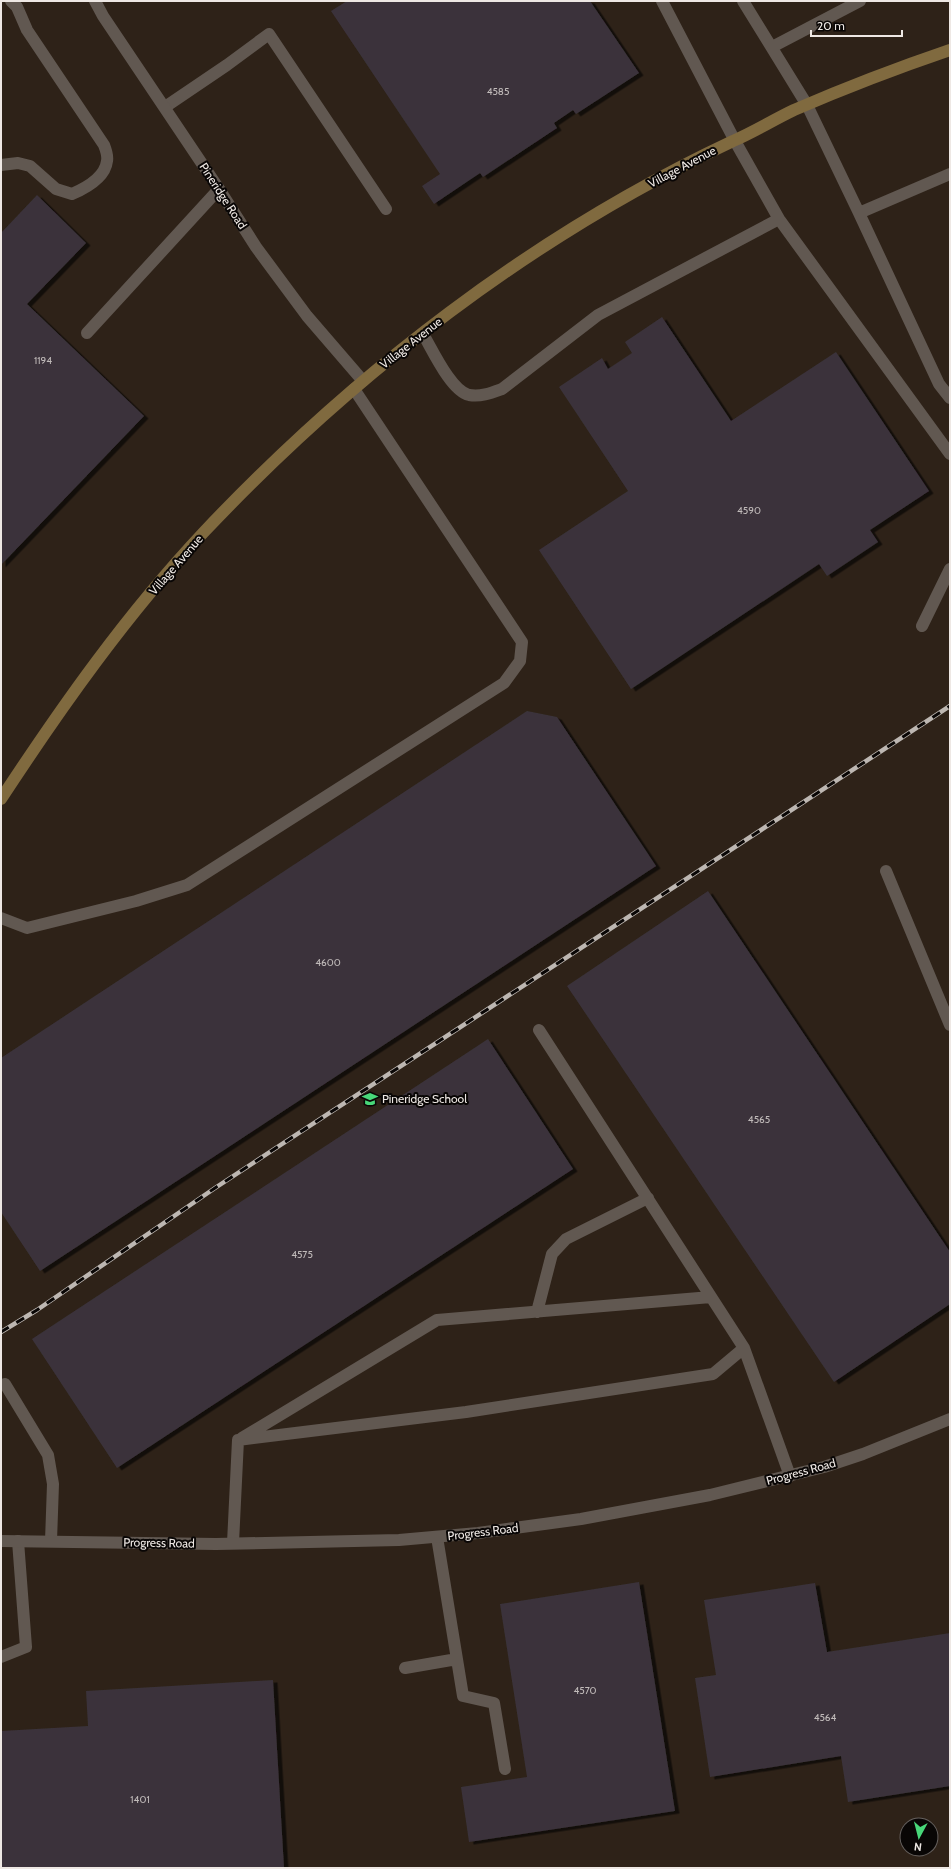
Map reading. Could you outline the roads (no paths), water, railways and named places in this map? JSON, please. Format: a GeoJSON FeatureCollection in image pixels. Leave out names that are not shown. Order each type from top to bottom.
{"type":"FeatureCollection","features":[{"type":"Feature","properties":{"kind":"street","name":"Pineridge Road"},"geometry":{"type":"LineString","coordinates":[[1,918],[27,928],[136,901],[187,885],[504,683],[520,661],[522,642],[359,385],[256,247],[220,189],[103,16],[95,1]]}},
{"type":"Feature","properties":{"kind":"street"},"geometry":{"type":"LineString","coordinates":[[662,1],[735,141],[778,219],[950,454]]}},
{"type":"Feature","properties":{"kind":"street"},"geometry":{"type":"LineString","coordinates":[[743,1],[807,105],[859,212],[939,384],[950,398]]}},
{"type":"Feature","properties":{"kind":"street"},"geometry":{"type":"LineString","coordinates":[[772,47],[860,1]]}},
{"type":"Feature","properties":{"kind":"street"},"geometry":{"type":"LineString","coordinates":[[1,165],[18,163],[30,166],[56,189],[72,194],[86,188],[104,172],[108,159],[104,145],[27,30],[16,3]]}},
{"type":"Feature","properties":{"kind":"street"},"geometry":{"type":"LineString","coordinates":[[165,107],[227,66],[269,34],[386,209]]}},
{"type":"Feature","properties":{"kind":"street","name":"Village Avenue"},"geometry":{"type":"LineString","coordinates":[[1,799],[46,730],[120,630],[196,541],[272,463],[359,385],[423,334],[523,260],[605,209],[701,155],[735,141],[807,105],[899,67],[950,50]]}},
{"type":"Feature","properties":{"kind":"street"},"geometry":{"type":"LineString","coordinates":[[859,212],[950,174]]}},
{"type":"Feature","properties":{"kind":"street"},"geometry":{"type":"LineString","coordinates":[[87,333],[220,189]]}},
{"type":"Feature","properties":{"kind":"street"},"geometry":{"type":"LineString","coordinates":[[423,334],[455,386],[467,395],[485,395],[502,389],[598,315],[778,219]]}},
{"type":"Feature","properties":{"kind":"street"},"geometry":{"type":"LineString","coordinates":[[922,626],[950,569]]}},
{"type":"Feature","properties":{"kind":"street"},"geometry":{"type":"LineString","coordinates":[[886,871],[950,1025]]}},
{"type":"Feature","properties":{"kind":"street"},"geometry":{"type":"LineString","coordinates":[[540,1030],[744,1348],[790,1476]]}},
{"type":"Feature","properties":{"kind":"street"},"geometry":{"type":"LineString","coordinates":[[537,1312],[552,1254],[566,1239],[648,1198]]}},
{"type":"Feature","properties":{"kind":"street"},"geometry":{"type":"LineString","coordinates":[[238,1440],[437,1320],[711,1297]]}},
{"type":"Feature","properties":{"kind":"street"},"geometry":{"type":"LineString","coordinates":[[238,1440],[466,1412],[713,1374],[744,1348]]}},
{"type":"Feature","properties":{"kind":"street"},"geometry":{"type":"LineString","coordinates":[[5,1384],[48,1455],[53,1484],[51,1541]]}},
{"type":"Feature","properties":{"kind":"street","name":"Progress Road"},"geometry":{"type":"LineString","coordinates":[[1,1541],[233,1543],[399,1540],[437,1537],[581,1519],[710,1495],[824,1467],[863,1454],[950,1419]]}},
{"type":"Feature","properties":{"kind":"street"},"geometry":{"type":"LineString","coordinates":[[233,1543],[238,1440]]}},
{"type":"Feature","properties":{"kind":"street"},"geometry":{"type":"LineString","coordinates":[[437,1537],[463,1696],[494,1703],[505,1769]]}},
{"type":"Feature","properties":{"kind":"street"},"geometry":{"type":"LineString","coordinates":[[1,1656],[26,1647],[18,1541]]}},
{"type":"Feature","properties":{"kind":"street"},"geometry":{"type":"LineString","coordinates":[[405,1668],[457,1659]]}},
{"type":"Feature","properties":{"kind":"railway"},"geometry":{"type":"LineString","coordinates":[[1,1332],[37,1310],[215,1188],[950,706]]}},
{"type":"Feature","properties":{"kind":"place","name":"Pineridge School"},"geometry":{"type":"Point","coordinates":[370,1099]}}]}
